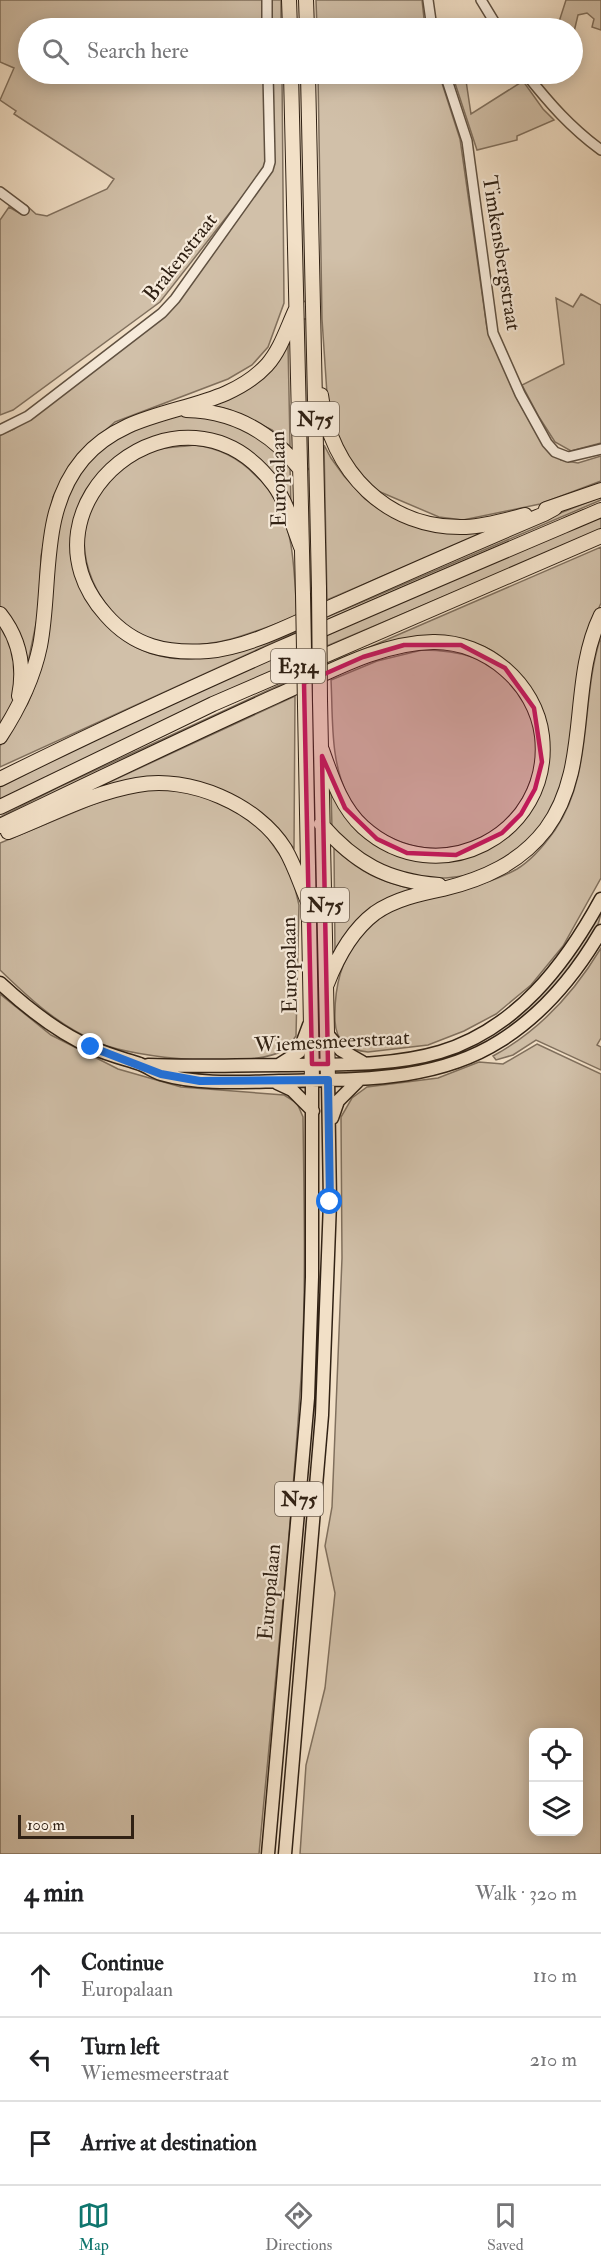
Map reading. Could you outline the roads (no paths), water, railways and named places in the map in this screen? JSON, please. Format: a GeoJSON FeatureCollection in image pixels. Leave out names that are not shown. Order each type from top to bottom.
{"type":"FeatureCollection","features":[{"type":"Feature","properties":{"kind":"highway"},"geometry":{"type":"LineString","coordinates":[[290,0],[290,18]]}},
{"type":"Feature","properties":{"kind":"highway"},"geometry":{"type":"LineString","coordinates":[[306,0],[307,18]]}},
{"type":"Feature","properties":{"kind":"highway","name":"Europalaan"},"geometry":{"type":"LineString","coordinates":[[291,84],[312,1080]]}},
{"type":"Feature","properties":{"kind":"highway","name":"Europalaan"},"geometry":{"type":"LineString","coordinates":[[308,84],[328,1080]]}},
{"type":"Feature","properties":{"kind":"highway"},"geometry":{"type":"LineString","coordinates":[[0,737],[26,693],[35,667],[43,620],[51,533],[59,502],[67,483],[83,459],[111,434],[143,418],[222,395],[260,372],[277,351],[297,309]]}},
{"type":"Feature","properties":{"kind":"highway"},"geometry":{"type":"LineString","coordinates":[[313,337],[320,361],[321,397],[332,438],[349,471],[378,501],[398,513],[421,521],[455,527],[487,524],[555,508]]}},
{"type":"Feature","properties":{"kind":"highway"},"geometry":{"type":"LineString","coordinates":[[175,409],[213,412],[238,420],[268,437],[299,467],[316,501]]}},
{"type":"Feature","properties":{"kind":"highway"},"geometry":{"type":"LineString","coordinates":[[301,547],[280,493],[257,465],[224,444],[185,438],[155,443],[136,450],[119,462],[96,487],[85,507],[79,529],[82,573],[89,592],[115,625],[132,638],[154,648],[179,652],[211,651],[269,634],[601,490]]}},
{"type":"Feature","properties":{"kind":"highway","name":"E314"},"geometry":{"type":"LineString","coordinates":[[0,779],[199,684],[334,623],[601,510]]}},
{"type":"Feature","properties":{"kind":"highway","name":"E314"},"geometry":{"type":"LineString","coordinates":[[0,807],[213,704],[601,536]]}},
{"type":"Feature","properties":{"kind":"highway"},"geometry":{"type":"LineString","coordinates":[[0,614],[16,642],[22,666],[21,684],[14,716]]}},
{"type":"Feature","properties":{"kind":"highway"},"geometry":{"type":"LineString","coordinates":[[327,984],[351,937],[376,913],[394,902],[489,874],[513,862],[525,852],[552,819],[566,791],[570,776],[584,669],[593,634],[601,615]]}},
{"type":"Feature","properties":{"kind":"highway"},"geometry":{"type":"LineString","coordinates":[[0,826],[220,721],[338,668],[363,657],[404,645],[435,642],[461,645],[484,654],[505,668],[522,686],[534,708],[542,735],[542,762],[535,789],[521,814],[502,833],[479,848],[456,855],[431,857],[407,853],[377,839],[362,826],[345,808],[322,750]]}},
{"type":"Feature","properties":{"kind":"highway"},"geometry":{"type":"LineString","coordinates":[[0,834],[81,800],[113,790],[140,784],[165,783],[189,786],[228,800],[248,812],[275,836],[295,870],[309,904]]}},
{"type":"Feature","properties":{"kind":"highway"},"geometry":{"type":"LineString","coordinates":[[306,789],[315,815],[354,857],[375,870],[397,879],[452,886]]}},
{"type":"Feature","properties":{"kind":"main road","name":"Wiemesmeerstraat"},"geometry":{"type":"LineString","coordinates":[[141,1065],[363,1063],[412,1058],[440,1052],[493,1027],[537,992],[560,964],[601,899]]}},
{"type":"Feature","properties":{"kind":"main road","name":"Wiemesmeerstraat"},"geometry":{"type":"LineString","coordinates":[[0,983],[43,1019],[69,1036],[161,1074],[200,1081],[328,1080],[407,1075],[431,1070],[477,1054],[500,1041],[542,1009],[559,991],[601,931]]}},
{"type":"Feature","properties":{"kind":"main road"},"geometry":{"type":"LineString","coordinates":[[279,1065],[299,1052],[311,1018]]}},
{"type":"Feature","properties":{"kind":"main road"},"geometry":{"type":"LineString","coordinates":[[327,1034],[341,1050],[357,1057],[363,1063]]}},
{"type":"Feature","properties":{"kind":"main road"},"geometry":{"type":"LineString","coordinates":[[329,1126],[338,1101],[360,1079]]}},
{"type":"Feature","properties":{"kind":"main road","name":"Europalaan"},"geometry":{"type":"LineString","coordinates":[[268,1854],[307,1408],[312,1277],[312,1080]]}},
{"type":"Feature","properties":{"kind":"main road","name":"Europalaan"},"geometry":{"type":"LineString","coordinates":[[285,1854],[322,1416],[328,1305],[328,1080]]}},
{"type":"Feature","properties":{"kind":"main road"},"geometry":{"type":"LineString","coordinates":[[273,1081],[292,1090],[313,1111]]}},
{"type":"Feature","properties":{"kind":"street"},"geometry":{"type":"LineString","coordinates":[[267,0],[267,18]]}},
{"type":"Feature","properties":{"kind":"street"},"geometry":{"type":"LineString","coordinates":[[428,0],[431,18]]}},
{"type":"Feature","properties":{"kind":"street"},"geometry":{"type":"LineString","coordinates":[[481,0],[492,18]]}},
{"type":"Feature","properties":{"kind":"street","name":"Brakenstraat"},"geometry":{"type":"LineString","coordinates":[[0,430],[37,410],[162,313],[175,299],[268,169],[270,162],[268,84]]}},
{"type":"Feature","properties":{"kind":"street","name":"Timkensbergstraat"},"geometry":{"type":"LineString","coordinates":[[448,84],[467,141],[493,333],[520,394],[547,443],[555,452],[568,457],[601,449]]}},
{"type":"Feature","properties":{"kind":"street"},"geometry":{"type":"LineString","coordinates":[[534,84],[574,130],[601,150]]}},
{"type":"Feature","properties":{"kind":"street"},"geometry":{"type":"LineString","coordinates":[[0,192],[24,210]]}}]}
